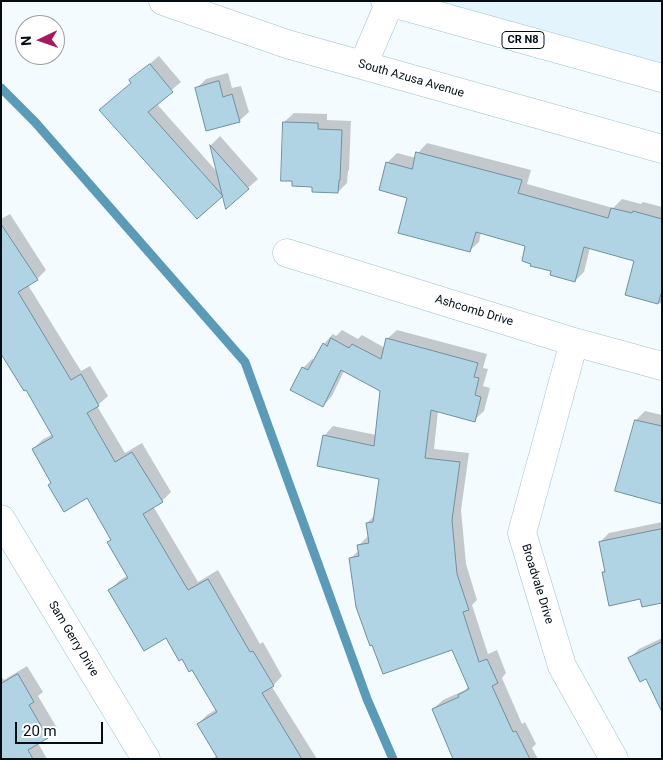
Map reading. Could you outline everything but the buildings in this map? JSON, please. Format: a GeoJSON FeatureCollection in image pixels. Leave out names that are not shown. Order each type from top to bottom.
{"type":"FeatureCollection","features":[{"type":"Feature","properties":{"kind":"street","name":"South Azusa Avenue"},"geometry":{"type":"LineString","coordinates":[[163,1],[287,44],[662,149]]}},
{"type":"Feature","properties":{"kind":"street"},"geometry":{"type":"LineString","coordinates":[[363,65],[388,2]]}},
{"type":"Feature","properties":{"kind":"street","name":"CR N8"},"geometry":{"type":"LineString","coordinates":[[388,2],[660,72]]}},
{"type":"Feature","properties":{"kind":"street","name":"Ashcomb Drive"},"geometry":{"type":"LineString","coordinates":[[287,253],[574,342],[662,366]]}},
{"type":"Feature","properties":{"kind":"street","name":"Broadvale Drive"},"geometry":{"type":"LineString","coordinates":[[574,342],[522,533],[562,666],[614,759]]}},
{"type":"Feature","properties":{"kind":"street","name":"Sam Gerry Drive"},"geometry":{"type":"LineString","coordinates":[[1,519],[146,759]]}},
{"type":"Feature","properties":{"kind":"shaded area"},"geometry":{"type":"Polygon","coordinates":[[[386,1],[662,1],[662,78],[386,1]]]}},
{"type":"Feature","properties":{"kind":"waterway"},"geometry":{"type":"LineString","coordinates":[[1,88],[35,122],[245,362],[367,699],[393,759]]}}]}
